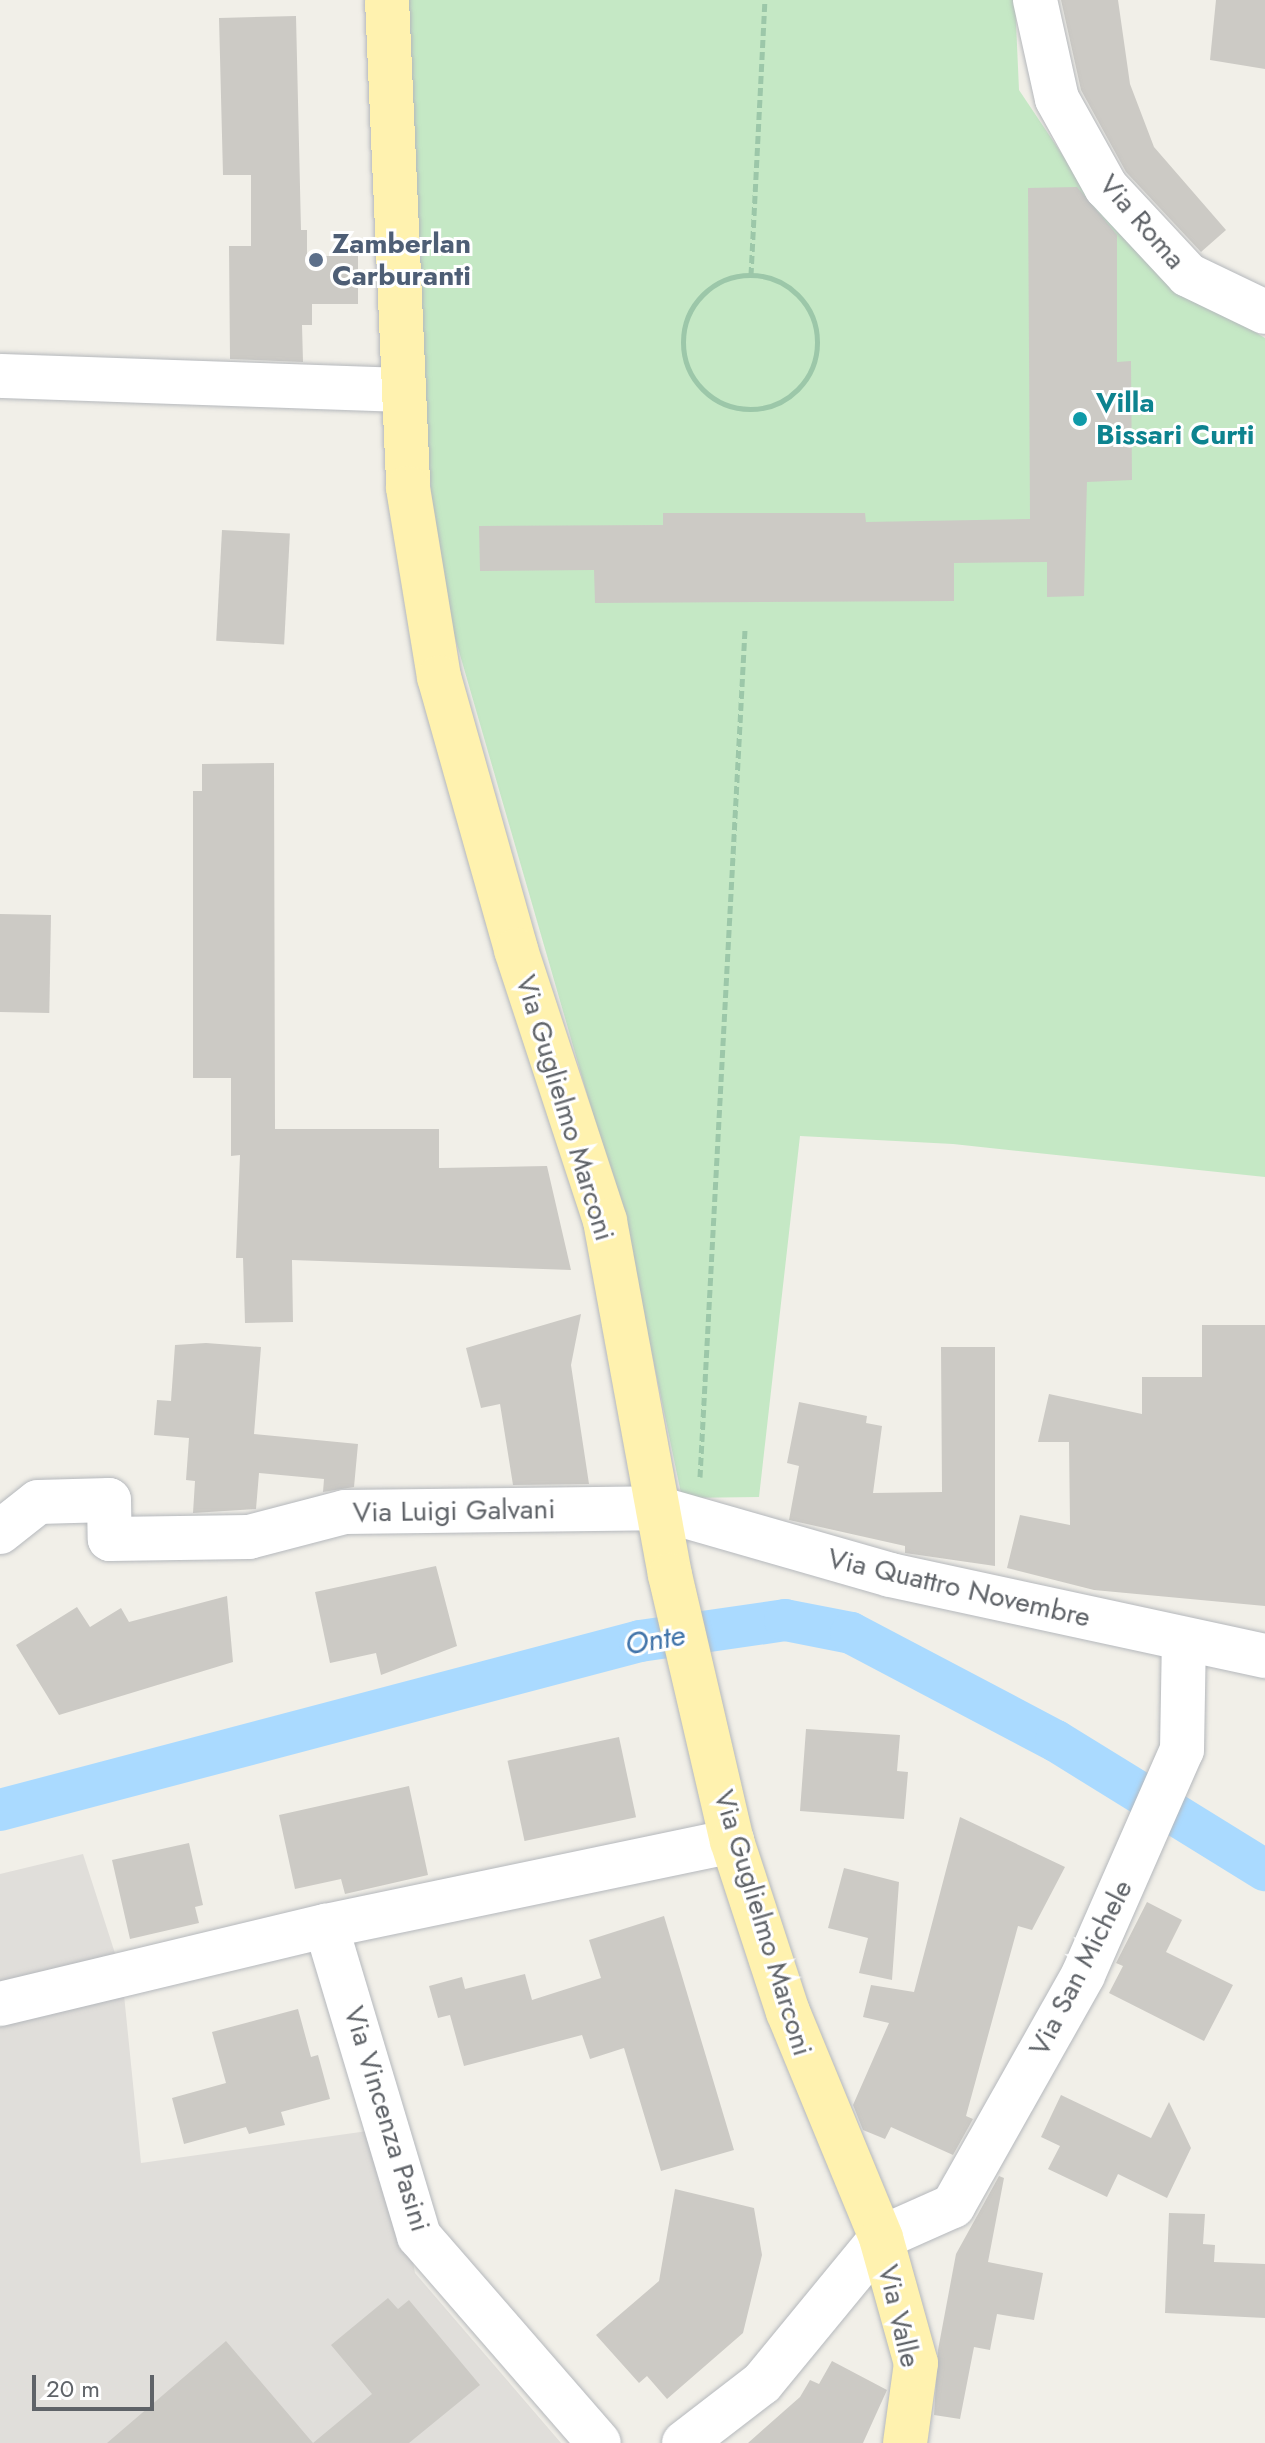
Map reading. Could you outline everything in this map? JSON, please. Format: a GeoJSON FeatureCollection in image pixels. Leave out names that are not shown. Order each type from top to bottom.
{"type":"FeatureCollection","features":[{"type":"Feature","properties":{"kind":"main road","name":"Via Guglielmo Marconi"},"geometry":{"type":"LineString","coordinates":[[387,0],[408,488],[439,677],[516,950],[605,1221],[677,1513],[670,1575],[732,1841],[788,2012],[881,2238]]}},
{"type":"Feature","properties":{"kind":"main road","name":"Via Valle"},"geometry":{"type":"LineString","coordinates":[[881,2238],[916,2363],[905,2443]]}},
{"type":"Feature","properties":{"kind":"street","name":"Via Roma"},"geometry":{"type":"LineString","coordinates":[[1035,0],[1057,99],[1106,187],[1188,275],[1265,312]]}},
{"type":"Feature","properties":{"kind":"street"},"geometry":{"type":"LineString","coordinates":[[0,376],[403,390]]}},
{"type":"Feature","properties":{"kind":"street","name":"Via Luigi Galvani"},"geometry":{"type":"LineString","coordinates":[[0,1532],[38,1502],[109,1519],[249,1537],[345,1512],[677,1513]]}},
{"type":"Feature","properties":{"kind":"street","name":"Via Quattro Novembre"},"geometry":{"type":"LineString","coordinates":[[677,1513],[890,1575],[1265,1656]]}},
{"type":"Feature","properties":{"kind":"street","name":"Via San Michele"},"geometry":{"type":"LineString","coordinates":[[881,2238],[953,2206],[1083,1975],[1140,1853],[1182,1750],[1184,1640]]}},
{"type":"Feature","properties":{"kind":"street"},"geometry":{"type":"LineString","coordinates":[[0,2004],[326,1926],[732,1841]]}},
{"type":"Feature","properties":{"kind":"street","name":"Via Vincenza Pasini"},"geometry":{"type":"LineString","coordinates":[[326,1926],[419,2236],[599,2443]]}},
{"type":"Feature","properties":{"kind":"street"},"geometry":{"type":"LineString","coordinates":[[684,2443],[762,2383],[881,2238]]}},
{"type":"Feature","properties":{"kind":"path"},"geometry":{"type":"LineString","coordinates":[[751,275],[765,0]]}},
{"type":"Feature","properties":{"kind":"path"},"geometry":{"type":"LineString","coordinates":[[751,275],[772,278],[805,304],[817,345],[813,365],[794,391],[767,407],[745,408],[723,403],[697,381],[683,350],[684,327],[708,289],[728,278],[751,275]]}},
{"type":"Feature","properties":{"kind":"path"},"geometry":{"type":"LineString","coordinates":[[677,1513],[745,629]]}},
{"type":"Feature","properties":{"kind":"shaded area"},"geometry":{"type":"Polygon","coordinates":[[[83,1854],[122,1975],[141,2163],[389,2128],[415,2273],[561,2443],[0,2443],[0,1874],[83,1854]]]}},
{"type":"Feature","properties":{"kind":"green space"},"geometry":{"type":"Polygon","coordinates":[[[404,0],[1015,0],[1019,90],[1084,187],[1170,282],[1265,338],[1265,1177],[953,1144],[800,1136],[759,1497],[682,1498],[626,1229],[454,634],[431,493],[402,72],[404,0]]]}},
{"type":"Feature","properties":{"kind":"building"},"geometry":{"type":"Polygon","coordinates":[[[1061,0],[1118,0],[1130,84],[1154,147],[1226,230],[1201,252],[1126,172],[1081,90],[1061,0]]]}},
{"type":"Feature","properties":{"kind":"building"},"geometry":{"type":"Polygon","coordinates":[[[1216,0],[1265,0],[1265,69],[1210,60],[1216,0]]]}},
{"type":"Feature","properties":{"kind":"building"},"geometry":{"type":"Polygon","coordinates":[[[296,16],[301,230],[307,230],[307,256],[358,256],[358,304],[312,304],[312,325],[302,325],[303,362],[230,359],[229,246],[251,246],[251,175],[223,175],[219,18],[296,16]]]}},
{"type":"Feature","properties":{"kind":"building","name":"Villa Bissari Curti"},"geometry":{"type":"Polygon","coordinates":[[[1077,187],[1117,235],[1117,362],[1131,361],[1132,480],[1087,482],[1084,596],[1047,597],[1047,562],[954,563],[954,601],[595,603],[594,570],[480,571],[479,526],[663,525],[663,513],[865,513],[866,522],[1030,519],[1028,188],[1077,187]]]}},
{"type":"Feature","properties":{"kind":"building"},"geometry":{"type":"Polygon","coordinates":[[[222,530],[290,534],[284,644],[216,641],[222,530]]]}},
{"type":"Feature","properties":{"kind":"building"},"geometry":{"type":"Polygon","coordinates":[[[274,763],[275,1129],[439,1129],[439,1168],[547,1166],[571,1270],[292,1260],[293,1322],[245,1323],[243,1258],[236,1258],[240,1155],[231,1156],[231,1078],[193,1078],[193,791],[202,791],[202,764],[274,763]]]}},
{"type":"Feature","properties":{"kind":"building"},"geometry":{"type":"Polygon","coordinates":[[[0,914],[51,915],[49,1013],[0,1012],[0,914]]]}},
{"type":"Feature","properties":{"kind":"building"},"geometry":{"type":"Polygon","coordinates":[[[581,1314],[571,1365],[589,1484],[513,1485],[500,1404],[481,1408],[466,1348],[581,1314]]]}},
{"type":"Feature","properties":{"kind":"building"},"geometry":{"type":"Polygon","coordinates":[[[1202,1325],[1265,1325],[1265,1606],[1094,1590],[1007,1568],[1020,1515],[1070,1525],[1069,1442],[1038,1442],[1049,1394],[1142,1414],[1142,1377],[1202,1377],[1202,1325]]]}},
{"type":"Feature","properties":{"kind":"building"},"geometry":{"type":"Polygon","coordinates":[[[206,1343],[261,1347],[254,1434],[358,1444],[354,1487],[323,1492],[324,1479],[259,1473],[256,1509],[193,1513],[195,1481],[186,1480],[189,1438],[154,1435],[157,1400],[171,1401],[175,1345],[206,1343]]]}},
{"type":"Feature","properties":{"kind":"building"},"geometry":{"type":"Polygon","coordinates":[[[941,1347],[995,1347],[995,1566],[905,1553],[905,1546],[789,1520],[799,1466],[787,1463],[799,1402],[867,1416],[866,1423],[882,1426],[873,1493],[942,1492],[941,1347]]]}},
{"type":"Feature","properties":{"kind":"building"},"geometry":{"type":"Polygon","coordinates":[[[436,1566],[457,1646],[381,1675],[376,1653],[330,1663],[315,1592],[436,1566]]]}},
{"type":"Feature","properties":{"kind":"building"},"geometry":{"type":"Polygon","coordinates":[[[227,1596],[233,1662],[59,1715],[16,1645],[77,1607],[90,1627],[121,1608],[129,1622],[227,1596]]]}},
{"type":"Feature","properties":{"kind":"building"},"geometry":{"type":"Polygon","coordinates":[[[806,1729],[900,1735],[897,1771],[908,1772],[904,1819],[800,1811],[806,1729]]]}},
{"type":"Feature","properties":{"kind":"building"},"geometry":{"type":"Polygon","coordinates":[[[619,1737],[636,1817],[525,1841],[507,1761],[619,1737]]]}},
{"type":"Feature","properties":{"kind":"building"},"geometry":{"type":"Polygon","coordinates":[[[409,1786],[428,1875],[345,1894],[341,1879],[295,1889],[279,1815],[409,1786]]]}},
{"type":"Feature","properties":{"kind":"building"},"geometry":{"type":"Polygon","coordinates":[[[960,1817],[1065,1867],[1032,1930],[1018,1926],[966,2116],[973,2119],[953,2155],[891,2127],[885,2139],[863,2130],[853,2105],[889,2023],[863,2017],[871,1985],[914,1992],[960,1817]]]}},
{"type":"Feature","properties":{"kind":"building"},"geometry":{"type":"Polygon","coordinates":[[[189,1843],[203,1905],[195,1907],[199,1923],[130,1939],[112,1860],[189,1843]]]}},
{"type":"Feature","properties":{"kind":"building"},"geometry":{"type":"Polygon","coordinates":[[[844,1868],[899,1882],[892,1980],[859,1973],[868,1938],[828,1928],[844,1868]]]}},
{"type":"Feature","properties":{"kind":"building"},"geometry":{"type":"Polygon","coordinates":[[[1147,1902],[1182,1920],[1166,1952],[1233,1985],[1204,2041],[1109,1993],[1123,1966],[1116,1963],[1147,1902]]]}},
{"type":"Feature","properties":{"kind":"building"},"geometry":{"type":"Polygon","coordinates":[[[664,1916],[734,2150],[661,2171],[624,2048],[590,2059],[582,2035],[464,2066],[450,2015],[438,2018],[429,1986],[462,1977],[465,1989],[525,1974],[532,2000],[601,1978],[589,1940],[664,1916]]]}},
{"type":"Feature","properties":{"kind":"building"},"geometry":{"type":"Polygon","coordinates":[[[298,2009],[311,2057],[318,2055],[330,2099],[281,2112],[285,2125],[249,2134],[246,2127],[184,2144],[172,2098],[226,2083],[212,2032],[298,2009]]]}},
{"type":"Feature","properties":{"kind":"building"},"geometry":{"type":"Polygon","coordinates":[[[1061,2095],[1151,2138],[1169,2102],[1191,2148],[1167,2198],[1118,2174],[1107,2197],[1048,2169],[1060,2146],[1041,2137],[1061,2095]]]}},
{"type":"Feature","properties":{"kind":"building"},"geometry":{"type":"Polygon","coordinates":[[[999,2176],[1004,2178],[988,2262],[1043,2273],[1034,2320],[997,2314],[990,2350],[974,2347],[960,2419],[934,2415],[938,2350],[956,2254],[999,2176]]]}},
{"type":"Feature","properties":{"kind":"building"},"geometry":{"type":"Polygon","coordinates":[[[675,2189],[754,2208],[762,2255],[743,2333],[667,2399],[647,2376],[639,2383],[596,2335],[659,2281],[675,2189]]]}},
{"type":"Feature","properties":{"kind":"building"},"geometry":{"type":"Polygon","coordinates":[[[1169,2213],[1205,2214],[1203,2244],[1215,2245],[1214,2262],[1265,2264],[1265,2318],[1165,2313],[1169,2213]]]}},
{"type":"Feature","properties":{"kind":"building"},"geometry":{"type":"Polygon","coordinates":[[[388,2298],[398,2309],[409,2300],[480,2385],[409,2443],[313,2443],[372,2394],[331,2345],[388,2298]]]}},
{"type":"Feature","properties":{"kind":"building"},"geometry":{"type":"Polygon","coordinates":[[[226,2341],[313,2443],[107,2443],[226,2341]]]}},
{"type":"Feature","properties":{"kind":"building"},"geometry":{"type":"Polygon","coordinates":[[[832,2361],[887,2390],[863,2443],[748,2443],[800,2397],[810,2380],[819,2384],[832,2361]]]}},
{"type":"Feature","properties":{"kind":"waterway","name":"Onte"},"geometry":{"type":"LineString","coordinates":[[0,1810],[640,1641],[785,1620],[851,1633],[1056,1741],[1265,1870]]}},
{"type":"Feature","properties":{"kind":"place","name":"Zamberlan Carburanti"},"geometry":{"type":"Point","coordinates":[316,260]}},
{"type":"Feature","properties":{"kind":"place","name":"Villa Bissari Curti"},"geometry":{"type":"Point","coordinates":[1080,419]}}]}
